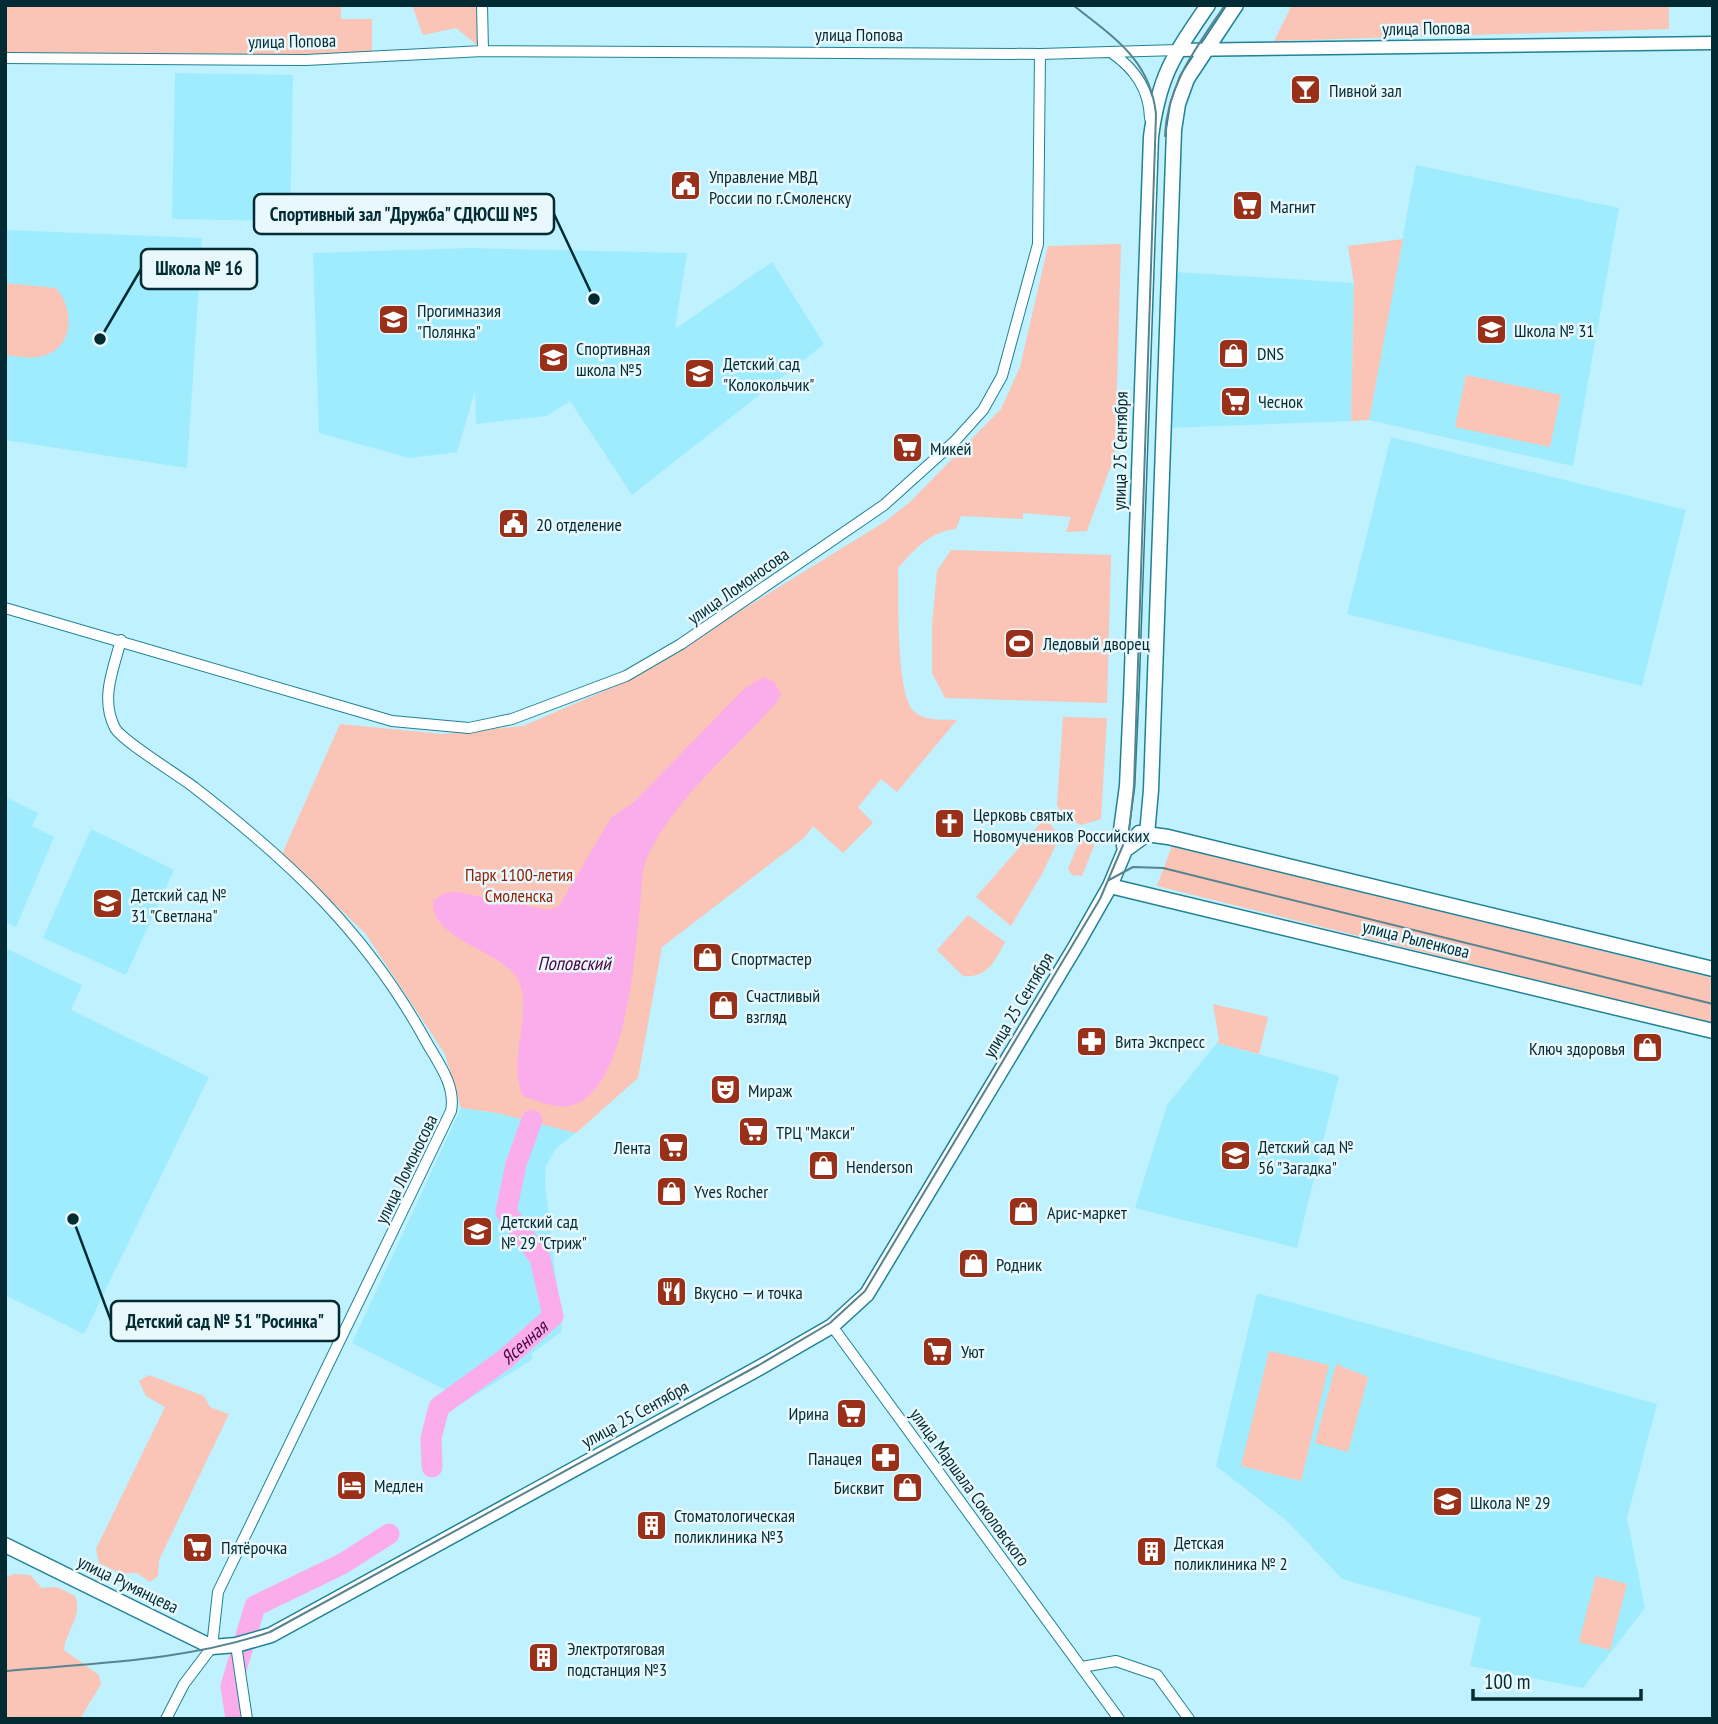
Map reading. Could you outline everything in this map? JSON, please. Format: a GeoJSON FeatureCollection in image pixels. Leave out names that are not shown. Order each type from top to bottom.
{"type":"FeatureCollection","features":[{"type":"Feature","properties":{"kind":"main road","name":"улица 25 Сентября"},"geometry":{"type":"LineString","coordinates":[[237,1647],[271,1634],[832,1326],[867,1294],[1110,886],[1125,850],[1121,830],[1127,786],[1133,657],[1150,137],[1156,96],[1178,50],[1208,5]]}},
{"type":"Feature","properties":{"kind":"main road"},"geometry":{"type":"LineString","coordinates":[[1125,850],[1147,834],[1151,790],[1174,130],[1182,90],[1236,5]]}},
{"type":"Feature","properties":{"kind":"main road"},"geometry":{"type":"LineString","coordinates":[[1121,830],[1713,970]]}},
{"type":"Feature","properties":{"kind":"main road","name":"улица Рыленкова"},"geometry":{"type":"LineString","coordinates":[[1110,886],[1713,1031]]}},
{"type":"Feature","properties":{"kind":"main road","name":"улица Румянцева"},"geometry":{"type":"LineString","coordinates":[[5,1545],[212,1647]]}},
{"type":"Feature","properties":{"kind":"main road"},"geometry":{"type":"LineString","coordinates":[[212,1647],[237,1647]]}},
{"type":"Feature","properties":{"kind":"street"},"geometry":{"type":"LineString","coordinates":[[482,5],[483,51]]}},
{"type":"Feature","properties":{"kind":"street","name":"улица Попова"},"geometry":{"type":"LineString","coordinates":[[5,58],[306,60],[483,51],[1040,54],[1208,49],[1713,43]]}},
{"type":"Feature","properties":{"kind":"street"},"geometry":{"type":"LineString","coordinates":[[1111,53],[1132,69],[1147,94],[1150,137]]}},
{"type":"Feature","properties":{"kind":"street","name":"улица Ломоносова"},"geometry":{"type":"LineString","coordinates":[[5,608],[392,721],[469,728],[512,719],[626,677],[681,644],[888,502],[955,441],[983,410],[1002,376],[1038,244],[1040,54]]}},
{"type":"Feature","properties":{"kind":"street","name":"улица Ломоносова"},"geometry":{"type":"LineString","coordinates":[[121,640],[105,701],[116,730],[234,819],[343,919],[410,1010],[449,1081],[453,1100],[451,1111],[219,1592],[212,1647]]}},
{"type":"Feature","properties":{"kind":"street","name":"улица Маршала Соколовского"},"geometry":{"type":"LineString","coordinates":[[832,1326],[1119,1719]]}},
{"type":"Feature","properties":{"kind":"street"},"geometry":{"type":"LineString","coordinates":[[166,1719],[184,1684],[212,1647]]}},
{"type":"Feature","properties":{"kind":"street"},"geometry":{"type":"LineString","coordinates":[[237,1647],[247,1719]]}},
{"type":"Feature","properties":{"kind":"street"},"geometry":{"type":"LineString","coordinates":[[1082,1667],[1116,1661],[1157,1675],[1189,1719]]}},
{"type":"Feature","properties":{"kind":"shaded area"},"geometry":{"type":"Polygon","coordinates":[[[175,73],[293,75],[290,221],[172,219],[175,73]]]}},
{"type":"Feature","properties":{"kind":"shaded area","name":"Школа № 31"},"geometry":{"type":"Polygon","coordinates":[[[1416,165],[1619,208],[1573,466],[1369,420],[1416,165]]]}},
{"type":"Feature","properties":{"kind":"shaded area"},"geometry":{"type":"Polygon","coordinates":[[[5,230],[202,238],[187,468],[5,440],[5,230]]]}},
{"type":"Feature","properties":{"kind":"shaded area"},"geometry":{"type":"Polygon","coordinates":[[[470,248],[687,253],[675,329],[772,262],[824,344],[632,495],[570,401],[546,416],[476,424],[475,391],[457,452],[410,458],[319,433],[313,253],[470,248]]]}},
{"type":"Feature","properties":{"kind":"shaded area"},"geometry":{"type":"Polygon","coordinates":[[[1175,272],[1354,283],[1351,421],[1168,428],[1175,272]]]}},
{"type":"Feature","properties":{"kind":"shaded area"},"geometry":{"type":"Polygon","coordinates":[[[1391,437],[1686,510],[1642,686],[1347,614],[1391,437]]]}},
{"type":"Feature","properties":{"kind":"shaded area"},"geometry":{"type":"Polygon","coordinates":[[[5,797],[38,813],[32,826],[54,837],[16,927],[5,922],[5,797]]]}},
{"type":"Feature","properties":{"kind":"shaded area","name":"Детский сад № 31 \"Светлана\""},"geometry":{"type":"Polygon","coordinates":[[[91,829],[174,870],[126,975],[43,938],[91,829]]]}},
{"type":"Feature","properties":{"kind":"shaded area"},"geometry":{"type":"Polygon","coordinates":[[[5,948],[82,985],[71,1010],[209,1077],[84,1334],[5,1295],[5,948]]]}},
{"type":"Feature","properties":{"kind":"shaded area","name":"Детский сад № 56 \"Загадка\""},"geometry":{"type":"Polygon","coordinates":[[[1217,1043],[1339,1076],[1297,1248],[1135,1208],[1167,1105],[1217,1043]]]}},
{"type":"Feature","properties":{"kind":"shaded area","name":"Детский сад № 29 \"Стриж\""},"geometry":{"type":"Polygon","coordinates":[[[461,1108],[497,1113],[576,1133],[556,1148],[546,1166],[545,1183],[562,1331],[531,1354],[533,1359],[462,1403],[450,1392],[352,1343],[461,1108]]]}},
{"type":"Feature","properties":{"kind":"shaded area","name":"Школа № 29"},"geometry":{"type":"Polygon","coordinates":[[[1257,1293],[1657,1404],[1627,1518],[1645,1608],[1583,1688],[1470,1666],[1481,1618],[1342,1579],[1287,1521],[1216,1466],[1257,1293]]]}},
{"type":"Feature","properties":{"kind":"green space"},"geometry":{"type":"Polygon","coordinates":[[[5,5],[341,5],[341,19],[372,19],[372,55],[5,56],[5,5]]]}},
{"type":"Feature","properties":{"kind":"green space"},"geometry":{"type":"Polygon","coordinates":[[[412,5],[481,5],[483,50],[456,28],[423,35],[412,5]]]}},
{"type":"Feature","properties":{"kind":"green space"},"geometry":{"type":"Polygon","coordinates":[[[1292,5],[1669,5],[1669,29],[1274,41],[1292,5]]]}},
{"type":"Feature","properties":{"kind":"green space"},"geometry":{"type":"Polygon","coordinates":[[[1403,239],[1369,420],[1351,421],[1354,283],[1348,246],[1403,239]]]}},
{"type":"Feature","properties":{"kind":"green space","name":"Парк 1100-летия Смоленска"},"geometry":{"type":"Polygon","coordinates":[[[1121,244],[1115,455],[1087,531],[1066,532],[1071,517],[1023,513],[1023,519],[961,516],[956,529],[930,538],[898,568],[901,667],[909,702],[915,712],[924,717],[957,720],[897,792],[881,779],[858,807],[873,823],[843,853],[813,826],[804,838],[662,947],[638,1078],[576,1133],[497,1113],[461,1108],[445,1054],[365,933],[282,854],[340,724],[442,734],[523,726],[625,682],[886,521],[910,502],[1001,409],[1020,367],[1048,246],[1121,244]]]}},
{"type":"Feature","properties":{"kind":"green space"},"geometry":{"type":"Polygon","coordinates":[[[5,283],[56,288],[67,308],[69,318],[65,339],[59,347],[38,357],[5,355],[5,283]]]}},
{"type":"Feature","properties":{"kind":"green space"},"geometry":{"type":"Polygon","coordinates":[[[1466,375],[1561,395],[1550,447],[1455,427],[1466,375]]]}},
{"type":"Feature","properties":{"kind":"green space","name":"Ледовый дворец"},"geometry":{"type":"Polygon","coordinates":[[[951,550],[1111,555],[1107,703],[945,698],[932,673],[932,625],[937,571],[951,550]]]}},
{"type":"Feature","properties":{"kind":"green space"},"geometry":{"type":"Polygon","coordinates":[[[1063,717],[1107,718],[1101,819],[1081,825],[1064,817],[1057,805],[1063,717]]]}},
{"type":"Feature","properties":{"kind":"green space"},"geometry":{"type":"Polygon","coordinates":[[[1045,818],[1060,836],[1043,872],[1011,926],[976,897],[1045,818]]]}},
{"type":"Feature","properties":{"kind":"green space"},"geometry":{"type":"Polygon","coordinates":[[[1094,836],[1097,838],[1082,876],[1072,875],[1068,869],[1079,842],[1094,836]]]}},
{"type":"Feature","properties":{"kind":"green space"},"geometry":{"type":"Polygon","coordinates":[[[1172,846],[1713,978],[1713,1024],[1157,886],[1172,846]]]}},
{"type":"Feature","properties":{"kind":"green space"},"geometry":{"type":"Polygon","coordinates":[[[968,915],[1005,942],[989,967],[979,974],[963,976],[937,950],[968,915]]]}},
{"type":"Feature","properties":{"kind":"green space"},"geometry":{"type":"Polygon","coordinates":[[[1213,1004],[1268,1017],[1259,1054],[1217,1043],[1219,1040],[1213,1004]]]}},
{"type":"Feature","properties":{"kind":"green space"},"geometry":{"type":"Polygon","coordinates":[[[1269,1351],[1329,1365],[1301,1481],[1241,1466],[1269,1351]]]}},
{"type":"Feature","properties":{"kind":"green space"},"geometry":{"type":"Polygon","coordinates":[[[1336,1364],[1368,1377],[1348,1452],[1315,1443],[1336,1364]]]}},
{"type":"Feature","properties":{"kind":"green space"},"geometry":{"type":"Polygon","coordinates":[[[149,1375],[204,1396],[210,1407],[229,1414],[159,1560],[158,1576],[150,1582],[137,1573],[120,1573],[99,1563],[96,1549],[165,1407],[146,1396],[139,1381],[149,1375]]]}},
{"type":"Feature","properties":{"kind":"green space"},"geometry":{"type":"Polygon","coordinates":[[[14,1574],[30,1575],[42,1588],[57,1587],[75,1596],[76,1617],[64,1650],[99,1675],[101,1684],[80,1719],[5,1718],[5,1578],[14,1574]]]}},
{"type":"Feature","properties":{"kind":"green space"},"geometry":{"type":"Polygon","coordinates":[[[1596,1576],[1627,1584],[1610,1650],[1579,1642],[1596,1576]]]}},
{"type":"Feature","properties":{"kind":"water","name":"Поповский"},"geometry":{"type":"Polygon","coordinates":[[[763,677],[774,682],[781,694],[776,703],[689,794],[659,835],[645,862],[631,986],[616,1050],[604,1076],[588,1096],[569,1106],[552,1105],[523,1096],[517,1067],[523,1005],[517,978],[496,959],[454,935],[443,925],[435,914],[433,901],[444,893],[457,892],[548,910],[559,906],[611,818],[634,802],[744,689],[763,677]]]}},
{"type":"Feature","properties":{"kind":"waterway","name":"Ясенная"},"geometry":{"type":"LineString","coordinates":[[432,1467],[431,1438],[439,1407],[505,1359],[553,1316],[540,1258],[506,1212],[516,1164],[532,1120]]}},
{"type":"Feature","properties":{"kind":"waterway","name":"Ясенная"},"geometry":{"type":"LineString","coordinates":[[236,1719],[231,1686],[255,1606],[342,1564],[389,1534]]}},
{"type":"Feature","properties":{"kind":"tram line"},"geometry":{"type":"LineString","coordinates":[[5,1671],[172,1655],[238,1642],[270,1632],[759,1365],[830,1323],[865,1291],[1100,899],[1129,831],[1134,786],[1156,114],[1146,78],[1138,64],[1115,39],[1073,5]]}},
{"type":"Feature","properties":{"kind":"tram line"},"geometry":{"type":"LineString","coordinates":[[1165,136],[1167,117],[1177,83],[1194,51],[1225,5]]}},
{"type":"Feature","properties":{"kind":"tram line"},"geometry":{"type":"LineString","coordinates":[[1109,880],[1133,867],[1163,868],[1713,1004]]}},
{"type":"Feature","properties":{"kind":"place","name":"Пивной зал"},"geometry":{"type":"Point","coordinates":[1306,90]}},
{"type":"Feature","properties":{"kind":"place","name":"Управление МВД России по г.Смоленску"},"geometry":{"type":"Point","coordinates":[686,186]}},
{"type":"Feature","properties":{"kind":"place","name":"Магнит"},"geometry":{"type":"Point","coordinates":[1247,206]}},
{"type":"Feature","properties":{"kind":"place","name":"Спортивный зал \"Дружба\" СДЮСШ №5"},"geometry":{"type":"Point","coordinates":[594,299]}},
{"type":"Feature","properties":{"kind":"place","name":"Прогимназия \"Полянка\""},"geometry":{"type":"Point","coordinates":[394,320]}},
{"type":"Feature","properties":{"kind":"place","name":"Школа № 31"},"geometry":{"type":"Point","coordinates":[1491,330]}},
{"type":"Feature","properties":{"kind":"place","name":"Школа № 16"},"geometry":{"type":"Point","coordinates":[100,339]}},
{"type":"Feature","properties":{"kind":"place","name":"DNS"},"geometry":{"type":"Point","coordinates":[1234,353]}},
{"type":"Feature","properties":{"kind":"place","name":"Спортивная школа №5"},"geometry":{"type":"Point","coordinates":[553,358]}},
{"type":"Feature","properties":{"kind":"place","name":"Детский сад \"Колокольчик\""},"geometry":{"type":"Point","coordinates":[700,373]}},
{"type":"Feature","properties":{"kind":"place","name":"Чеснок"},"geometry":{"type":"Point","coordinates":[1235,401]}},
{"type":"Feature","properties":{"kind":"place","name":"Микей"},"geometry":{"type":"Point","coordinates":[907,448]}},
{"type":"Feature","properties":{"kind":"place","name":"20 отделение"},"geometry":{"type":"Point","coordinates":[513,524]}},
{"type":"Feature","properties":{"kind":"place","name":"Ледовый дворец"},"geometry":{"type":"Point","coordinates":[1020,643]}},
{"type":"Feature","properties":{"kind":"place","name":"Церковь святых Новомучеников Российских"},"geometry":{"type":"Point","coordinates":[950,824]}},
{"type":"Feature","properties":{"kind":"place","name":"Детский сад № 31 \"Светлана\""},"geometry":{"type":"Point","coordinates":[108,904]}},
{"type":"Feature","properties":{"kind":"place","name":"Спортмастер"},"geometry":{"type":"Point","coordinates":[708,958]}},
{"type":"Feature","properties":{"kind":"place","name":"Счастливый взгляд"},"geometry":{"type":"Point","coordinates":[723,1005]}},
{"type":"Feature","properties":{"kind":"place","name":"Вита Экспресс"},"geometry":{"type":"Point","coordinates":[1092,1041]}},
{"type":"Feature","properties":{"kind":"place","name":"Ключ здоровья"},"geometry":{"type":"Point","coordinates":[1648,1048]}},
{"type":"Feature","properties":{"kind":"place","name":"Мираж"},"geometry":{"type":"Point","coordinates":[725,1090]}},
{"type":"Feature","properties":{"kind":"place","name":"ТРЦ \"Макси\""},"geometry":{"type":"Point","coordinates":[753,1132]}},
{"type":"Feature","properties":{"kind":"place","name":"Лента"},"geometry":{"type":"Point","coordinates":[674,1147]}},
{"type":"Feature","properties":{"kind":"place","name":"Детский сад № 56 \"Загадка\""},"geometry":{"type":"Point","coordinates":[1235,1156]}},
{"type":"Feature","properties":{"kind":"place","name":"Henderson"},"geometry":{"type":"Point","coordinates":[823,1166]}},
{"type":"Feature","properties":{"kind":"place","name":"Yves Rocher"},"geometry":{"type":"Point","coordinates":[671,1191]}},
{"type":"Feature","properties":{"kind":"place","name":"Арис-маркет"},"geometry":{"type":"Point","coordinates":[1024,1212]}},
{"type":"Feature","properties":{"kind":"place","name":"Детский сад № 51 \"Росинка\""},"geometry":{"type":"Point","coordinates":[73,1219]}},
{"type":"Feature","properties":{"kind":"place","name":"Детский сад № 29 \"Стриж\""},"geometry":{"type":"Point","coordinates":[478,1231]}},
{"type":"Feature","properties":{"kind":"place","name":"Родник"},"geometry":{"type":"Point","coordinates":[973,1264]}},
{"type":"Feature","properties":{"kind":"place","name":"Вкусно — и точка"},"geometry":{"type":"Point","coordinates":[671,1292]}},
{"type":"Feature","properties":{"kind":"place","name":"Уют"},"geometry":{"type":"Point","coordinates":[938,1351]}},
{"type":"Feature","properties":{"kind":"place","name":"Ирина"},"geometry":{"type":"Point","coordinates":[852,1413]}},
{"type":"Feature","properties":{"kind":"place","name":"Панацея"},"geometry":{"type":"Point","coordinates":[885,1458]}},
{"type":"Feature","properties":{"kind":"place","name":"Медлен"},"geometry":{"type":"Point","coordinates":[351,1485]}},
{"type":"Feature","properties":{"kind":"place","name":"Бисквит"},"geometry":{"type":"Point","coordinates":[907,1487]}},
{"type":"Feature","properties":{"kind":"place","name":"Школа № 29"},"geometry":{"type":"Point","coordinates":[1447,1502]}},
{"type":"Feature","properties":{"kind":"place","name":"Стоматологическая поликлиника №3"},"geometry":{"type":"Point","coordinates":[651,1525]}},
{"type":"Feature","properties":{"kind":"place","name":"Пятёрочка"},"geometry":{"type":"Point","coordinates":[198,1547]}},
{"type":"Feature","properties":{"kind":"place","name":"Детская поликлиника № 2"},"geometry":{"type":"Point","coordinates":[1151,1552]}},
{"type":"Feature","properties":{"kind":"place","name":"Электротяговая подстанция №3"},"geometry":{"type":"Point","coordinates":[544,1658]}}]}
